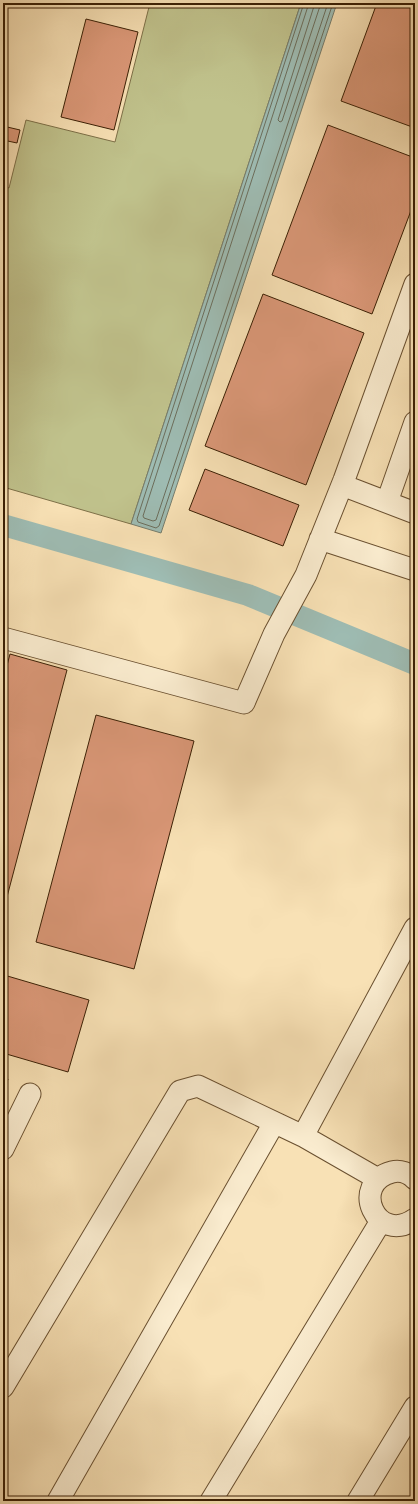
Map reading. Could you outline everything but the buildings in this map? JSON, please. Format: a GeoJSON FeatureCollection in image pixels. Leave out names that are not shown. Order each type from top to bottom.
{"type":"FeatureCollection","features":[{"type":"Feature","properties":{"kind":"street"},"geometry":{"type":"LineString","coordinates":[[3,638],[244,703],[274,634],[306,576],[342,484],[415,284]]}},
{"type":"Feature","properties":{"kind":"street"},"geometry":{"type":"LineString","coordinates":[[387,502],[415,422]]}},
{"type":"Feature","properties":{"kind":"street"},"geometry":{"type":"LineString","coordinates":[[342,484],[415,513]]}},
{"type":"Feature","properties":{"kind":"street"},"geometry":{"type":"LineString","coordinates":[[320,539],[415,570]]}},
{"type":"Feature","properties":{"kind":"street"},"geometry":{"type":"LineString","coordinates":[[303,1136],[415,928]]}},
{"type":"Feature","properties":{"kind":"street"},"geometry":{"type":"LineString","coordinates":[[3,1387],[180,1091],[198,1086],[303,1136],[378,1179]]}},
{"type":"Feature","properties":{"kind":"street"},"geometry":{"type":"LineString","coordinates":[[3,1149],[30,1094]]}},
{"type":"Feature","properties":{"kind":"street"},"geometry":{"type":"LineString","coordinates":[[58,1501],[274,1123]]}},
{"type":"Feature","properties":{"kind":"street"},"geometry":{"type":"LineString","coordinates":[[414,1176],[404,1172],[395,1171],[385,1174],[378,1179],[372,1187],[370,1206],[374,1214],[381,1221],[390,1225],[399,1226],[408,1224],[415,1219]]}},
{"type":"Feature","properties":{"kind":"street"},"geometry":{"type":"LineString","coordinates":[[211,1501],[381,1221]]}},
{"type":"Feature","properties":{"kind":"street"},"geometry":{"type":"LineString","coordinates":[[358,1501],[415,1407]]}},
{"type":"Feature","properties":{"kind":"green space"},"geometry":{"type":"Polygon","coordinates":[[[150,3],[301,3],[131,524],[3,487],[3,186],[9,188],[26,120],[115,142],[150,3]]]}},
{"type":"Feature","properties":{"kind":"water"},"geometry":{"type":"Polygon","coordinates":[[[301,3],[337,3],[161,533],[131,524],[301,3]]]}},
{"type":"Feature","properties":{"kind":"waterway"},"geometry":{"type":"LineString","coordinates":[[3,525],[248,595],[415,664]]}}]}
